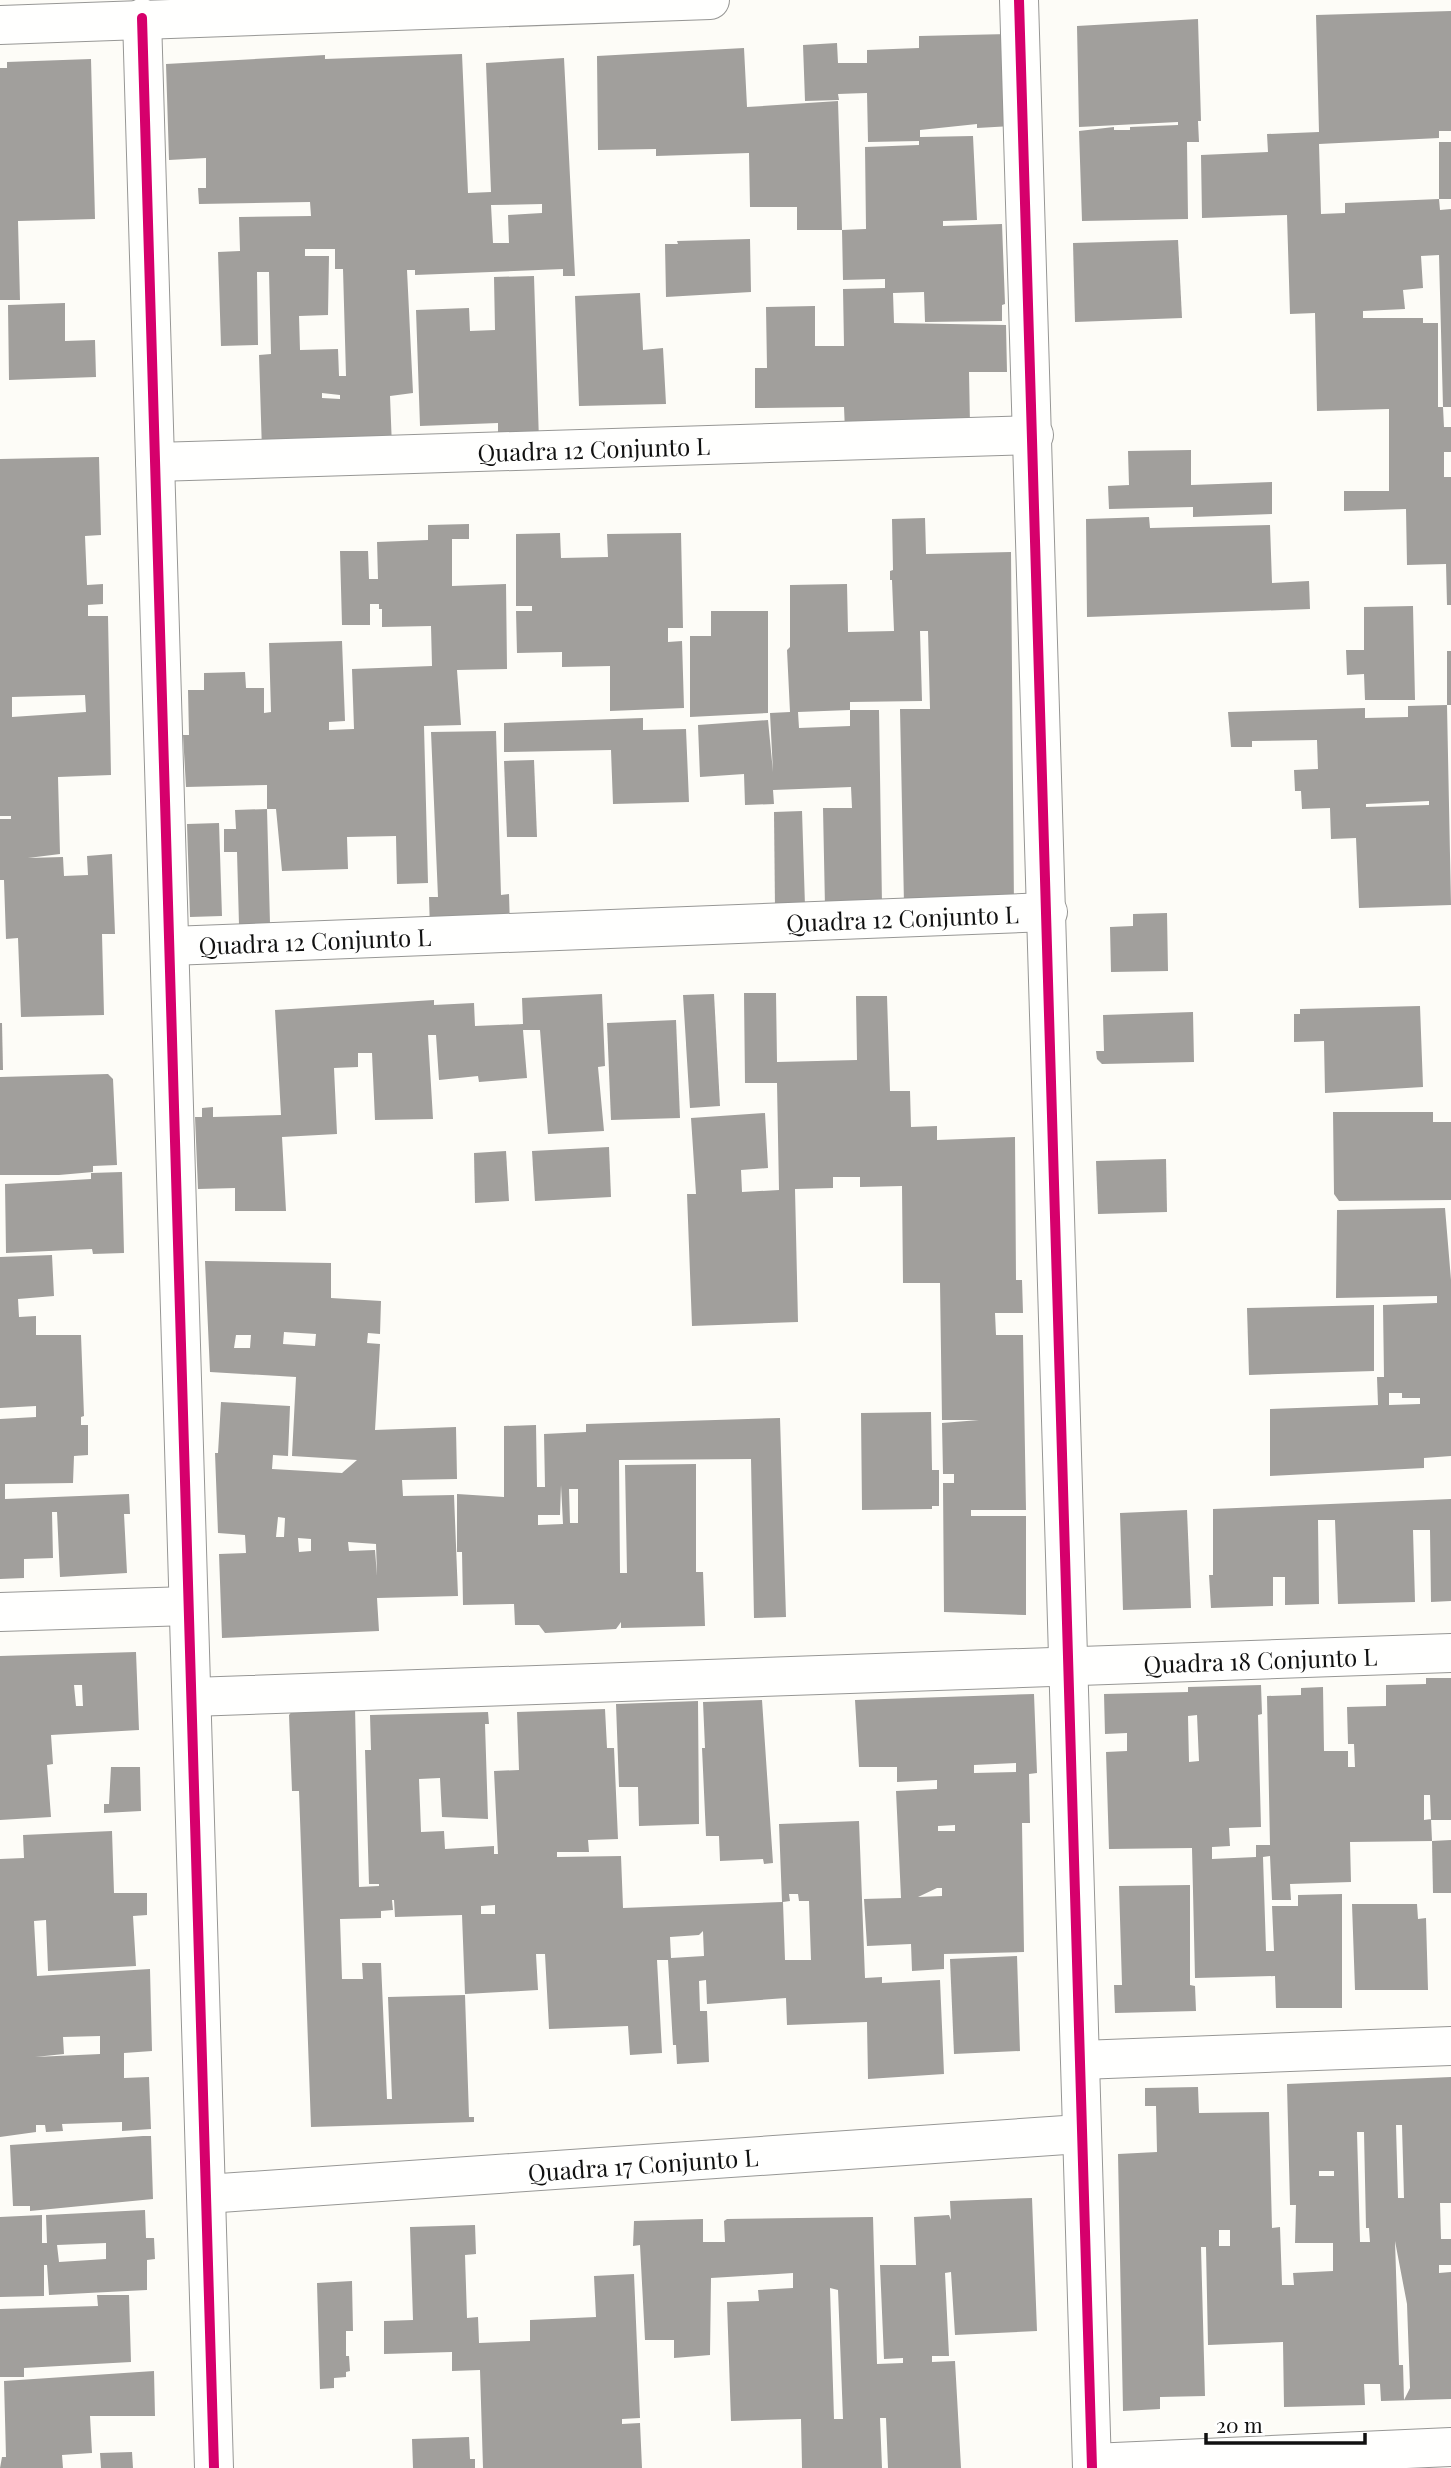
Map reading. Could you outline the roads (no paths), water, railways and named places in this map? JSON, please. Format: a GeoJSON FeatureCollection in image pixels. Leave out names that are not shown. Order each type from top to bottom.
{"type":"FeatureCollection","features":[{"type":"Feature","properties":{"kind":"street"},"geometry":{"type":"LineString","coordinates":[[12,17],[142,18],[281,9],[710,0]]}},
{"type":"Feature","properties":{"kind":"street"},"geometry":{"type":"LineString","coordinates":[[1019,0],[1081,2060],[1080,2134],[1092,2465],[1451,2447]]}},
{"type":"Feature","properties":{"kind":"street"},"geometry":{"type":"LineString","coordinates":[[142,18],[214,2468]]}},
{"type":"Feature","properties":{"kind":"street","name":"Quadra 12 Conjunto L"},"geometry":{"type":"LineString","coordinates":[[155,462],[1034,435]]}},
{"type":"Feature","properties":{"kind":"street","name":"Quadra 12 Conjunto L"},"geometry":{"type":"LineString","coordinates":[[170,946],[1048,912]]}},
{"type":"Feature","properties":{"kind":"street"},"geometry":{"type":"LineString","coordinates":[[0,1612],[188,1606]]}},
{"type":"Feature","properties":{"kind":"street","name":"Quadra 18 Conjunto L"},"geometry":{"type":"LineString","coordinates":[[192,1697],[1451,1653]]}},
{"type":"Feature","properties":{"kind":"street"},"geometry":{"type":"LineString","coordinates":[[1081,2060],[1451,2046]]}},
{"type":"Feature","properties":{"kind":"street","name":"Quadra 17 Conjunto L"},"geometry":{"type":"LineString","coordinates":[[206,2194],[1080,2134]]}}]}
